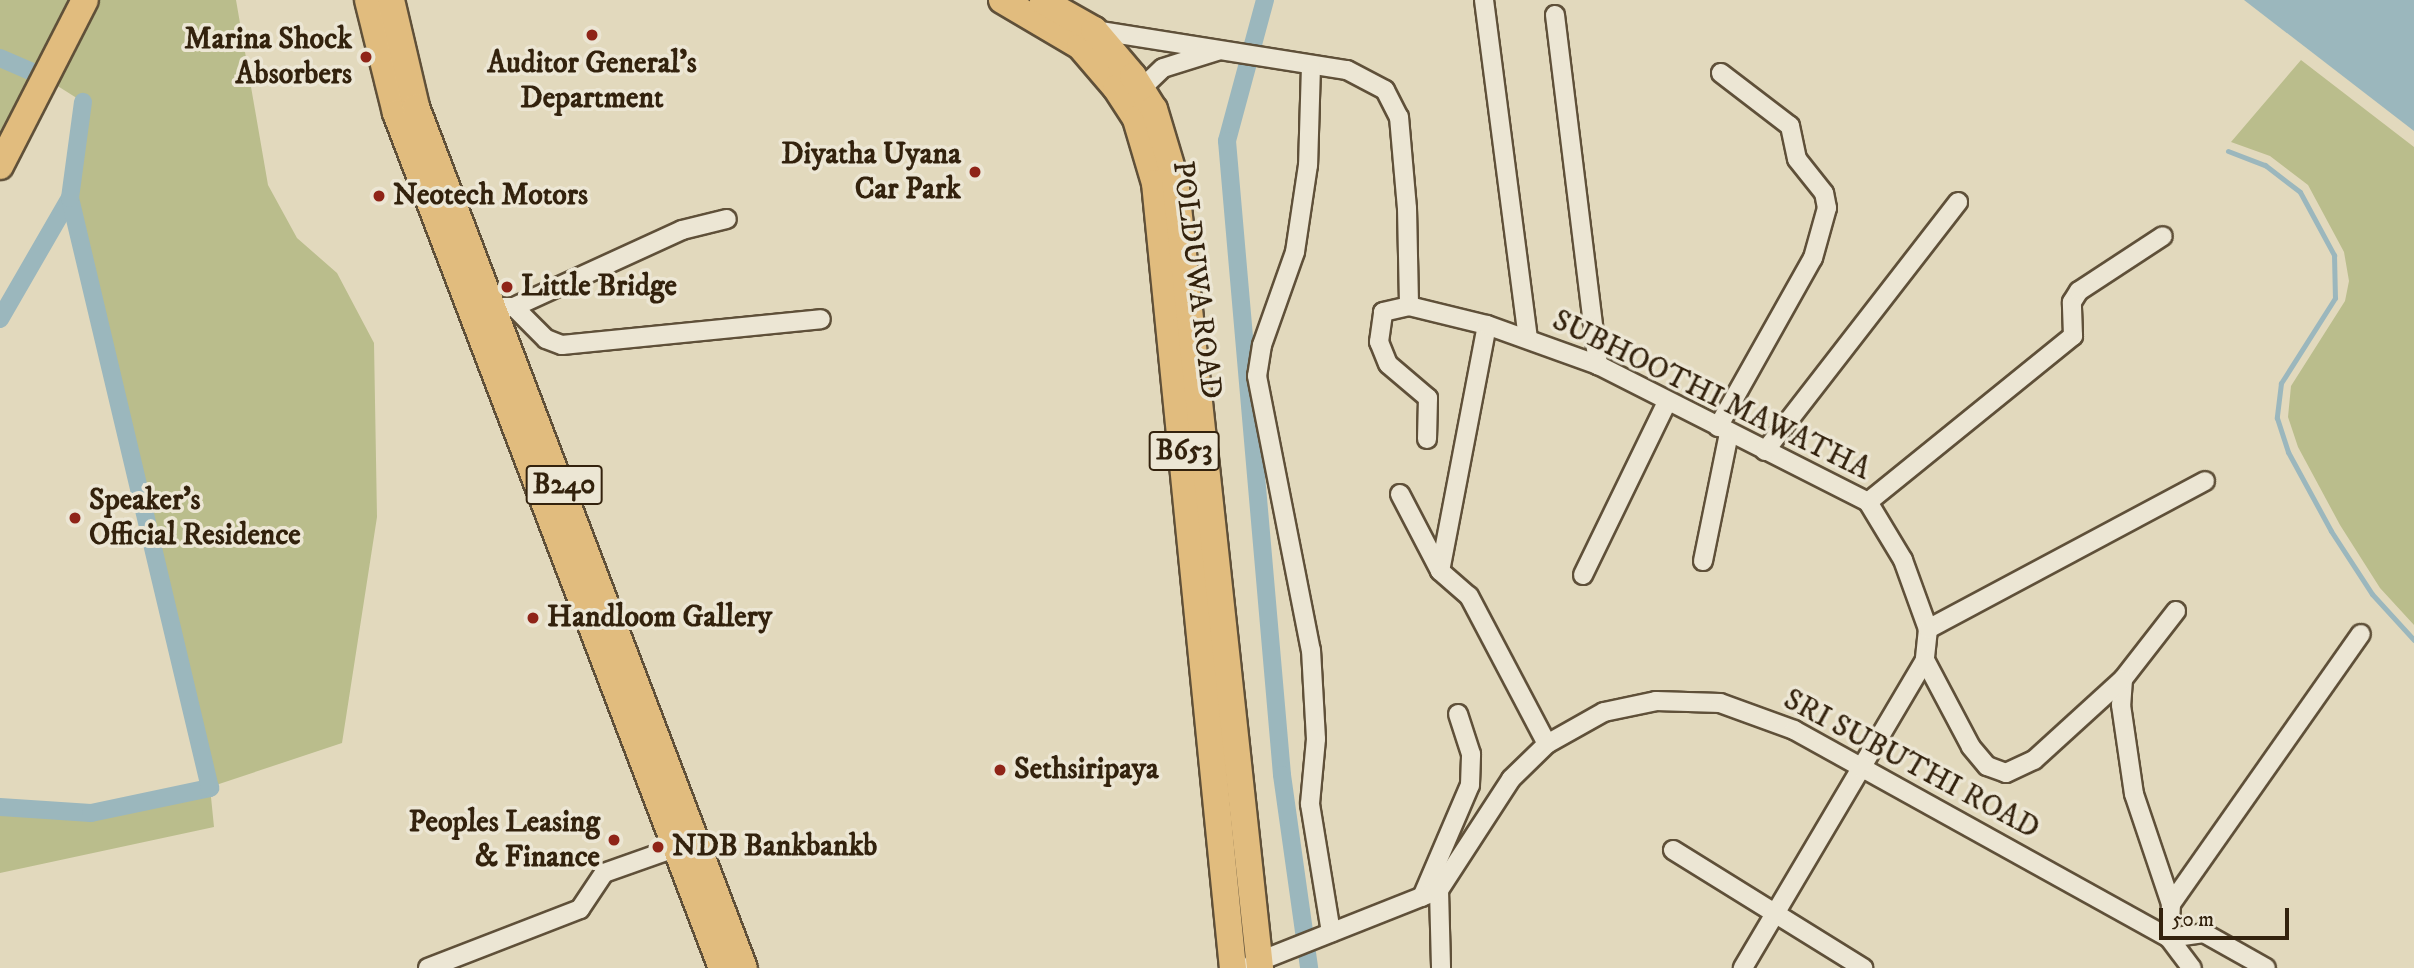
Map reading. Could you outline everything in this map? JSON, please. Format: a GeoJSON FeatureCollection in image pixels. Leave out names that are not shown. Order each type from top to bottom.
{"type":"FeatureCollection","features":[{"type":"Feature","properties":{"kind":"main road"},"geometry":{"type":"LineString","coordinates":[[0,166],[86,0]]}},
{"type":"Feature","properties":{"kind":"main road","name":"B240"},"geometry":{"type":"LineString","coordinates":[[368,0],[396,113],[603,647],[674,848],[722,968]]}},
{"type":"Feature","properties":{"kind":"main road","name":"B240"},"geometry":{"type":"LineString","coordinates":[[391,0],[416,107],[505,307],[744,968]]}},
{"type":"Feature","properties":{"kind":"main road","name":"POLDUWA ROAD"},"geometry":{"type":"LineString","coordinates":[[1002,0],[1080,46],[1116,88],[1136,119],[1155,183],[1233,968]]}},
{"type":"Feature","properties":{"kind":"main road","name":"POLDUWA ROAD"},"geometry":{"type":"LineString","coordinates":[[1042,0],[1094,30],[1141,89],[1154,109],[1175,179],[1254,966]]}},
{"type":"Feature","properties":{"kind":"street"},"geometry":{"type":"LineString","coordinates":[[1484,0],[1528,338]]}},
{"type":"Feature","properties":{"kind":"street"},"geometry":{"type":"LineString","coordinates":[[1555,15],[1598,365]]}},
{"type":"Feature","properties":{"kind":"street"},"geometry":{"type":"LineString","coordinates":[[1094,30],[1347,70],[1385,90],[1399,117],[1407,208],[1409,306],[1383,312],[1379,342],[1388,364],[1428,398],[1427,439]]}},
{"type":"Feature","properties":{"kind":"street"},"geometry":{"type":"LineString","coordinates":[[1141,89],[1163,68],[1227,49]]}},
{"type":"Feature","properties":{"kind":"street"},"geometry":{"type":"LineString","coordinates":[[1311,66],[1308,165],[1295,252],[1262,345],[1257,376],[1311,650],[1316,739],[1310,804],[1326,934]]}},
{"type":"Feature","properties":{"kind":"street"},"geometry":{"type":"LineString","coordinates":[[1703,561],[1723,430],[1813,258],[1827,208],[1824,193],[1797,159],[1790,126],[1721,73]]}},
{"type":"Feature","properties":{"kind":"street"},"geometry":{"type":"LineString","coordinates":[[1765,451],[1958,202]]}},
{"type":"Feature","properties":{"kind":"street"},"geometry":{"type":"LineString","coordinates":[[727,219],[682,230],[505,307],[546,339],[562,345],[821,319]]}},
{"type":"Feature","properties":{"kind":"street"},"geometry":{"type":"LineString","coordinates":[[1868,502],[2073,336],[2072,302],[2079,291],[2163,236]]}},
{"type":"Feature","properties":{"kind":"street","name":"SUBHOOTHI MAWATHA"},"geometry":{"type":"LineString","coordinates":[[1409,306],[1487,325],[1598,365],[1868,502],[1903,560],[1928,629],[1925,660],[1742,968]]}},
{"type":"Feature","properties":{"kind":"street"},"geometry":{"type":"LineString","coordinates":[[1440,571],[1487,325]]}},
{"type":"Feature","properties":{"kind":"street"},"geometry":{"type":"LineString","coordinates":[[1583,575],[1667,402]]}},
{"type":"Feature","properties":{"kind":"street"},"geometry":{"type":"LineString","coordinates":[[1928,629],[2205,481]]}},
{"type":"Feature","properties":{"kind":"street"},"geometry":{"type":"LineString","coordinates":[[1400,494],[1440,571],[1469,596],[1547,744]]}},
{"type":"Feature","properties":{"kind":"street"},"geometry":{"type":"LineString","coordinates":[[1925,660],[1971,747],[1987,765],[2006,773],[2034,760],[2123,679],[2176,611]]}},
{"type":"Feature","properties":{"kind":"street"},"geometry":{"type":"LineString","coordinates":[[2171,904],[2361,634]]}},
{"type":"Feature","properties":{"kind":"street"},"geometry":{"type":"LineString","coordinates":[[2123,679],[2121,705],[2134,794],[2171,904],[2169,938],[2204,933],[2266,968]]}},
{"type":"Feature","properties":{"kind":"street","name":"SRI SUBUTHI ROAD"},"geometry":{"type":"LineString","coordinates":[[1439,890],[1511,779],[1547,744],[1604,712],[1656,701],[1720,703],[1794,730],[1861,764],[2169,938],[2192,968]]}},
{"type":"Feature","properties":{"kind":"street"},"geometry":{"type":"LineString","coordinates":[[1422,897],[1470,785],[1471,754],[1458,714]]}},
{"type":"Feature","properties":{"kind":"street"},"geometry":{"type":"LineString","coordinates":[[428,968],[580,909],[604,873],[674,848]]}},
{"type":"Feature","properties":{"kind":"street"},"geometry":{"type":"LineString","coordinates":[[1673,850],[1863,968]]}},
{"type":"Feature","properties":{"kind":"street"},"geometry":{"type":"LineString","coordinates":[[1254,966],[1288,948],[1439,890],[1441,968]]}},
{"type":"Feature","properties":{"kind":"green space"},"geometry":{"type":"Polygon","coordinates":[[[0,0],[236,0],[268,185],[297,238],[337,273],[374,343],[377,517],[342,743],[210,787],[70,198],[83,102],[45,78],[0,166],[0,0]]]}},
{"type":"Feature","properties":{"kind":"green space"},"geometry":{"type":"Polygon","coordinates":[[[2301,60],[2414,147],[2414,625],[2380,588],[2340,525],[2298,447],[2288,417],[2291,386],[2345,301],[2349,281],[2344,252],[2308,185],[2270,156],[2231,142],[2301,60]]]}},
{"type":"Feature","properties":{"kind":"green space"},"geometry":{"type":"Polygon","coordinates":[[[210,787],[214,827],[0,873],[0,807],[91,813],[210,787]]]}},
{"type":"Feature","properties":{"kind":"water"},"geometry":{"type":"Polygon","coordinates":[[[2244,0],[2414,0],[2414,131],[2244,0]]]}},
{"type":"Feature","properties":{"kind":"waterway"},"geometry":{"type":"LineString","coordinates":[[1265,0],[1227,141],[1282,775],[1309,968]]}},
{"type":"Feature","properties":{"kind":"waterway"},"geometry":{"type":"LineString","coordinates":[[0,58],[44,77]]}},
{"type":"Feature","properties":{"kind":"waterway"},"geometry":{"type":"LineString","coordinates":[[0,807],[91,813],[210,788],[70,198],[83,102]]}},
{"type":"Feature","properties":{"kind":"waterway"},"geometry":{"type":"LineString","coordinates":[[2228,151],[2265,165],[2300,192],[2334,255],[2335,298],[2281,383],[2277,418],[2288,452],[2331,531],[2372,594],[2414,640]]}},
{"type":"Feature","properties":{"kind":"waterway"},"geometry":{"type":"LineString","coordinates":[[0,319],[70,198]]}},
{"type":"Feature","properties":{"kind":"place","name":"Auditor General's Department"},"geometry":{"type":"Point","coordinates":[592,35]}},
{"type":"Feature","properties":{"kind":"place","name":"Marina Shock Absorbers"},"geometry":{"type":"Point","coordinates":[366,57]}},
{"type":"Feature","properties":{"kind":"place","name":"Diyatha Uyana Car Park"},"geometry":{"type":"Point","coordinates":[975,172]}},
{"type":"Feature","properties":{"kind":"place","name":"Neotech Motors"},"geometry":{"type":"Point","coordinates":[379,196]}},
{"type":"Feature","properties":{"kind":"place","name":"Little Bridge"},"geometry":{"type":"Point","coordinates":[507,287]}},
{"type":"Feature","properties":{"kind":"place","name":"Speaker's Official Residence"},"geometry":{"type":"Point","coordinates":[75,518]}},
{"type":"Feature","properties":{"kind":"place","name":"Handloom Gallery"},"geometry":{"type":"Point","coordinates":[533,618]}},
{"type":"Feature","properties":{"kind":"place","name":"Sethsiripaya"},"geometry":{"type":"Point","coordinates":[1000,770]}},
{"type":"Feature","properties":{"kind":"place","name":"Peoples Leasing & Finance"},"geometry":{"type":"Point","coordinates":[614,840]}},
{"type":"Feature","properties":{"kind":"place","name":"NDB Bankbankb"},"geometry":{"type":"Point","coordinates":[658,847]}}]}
